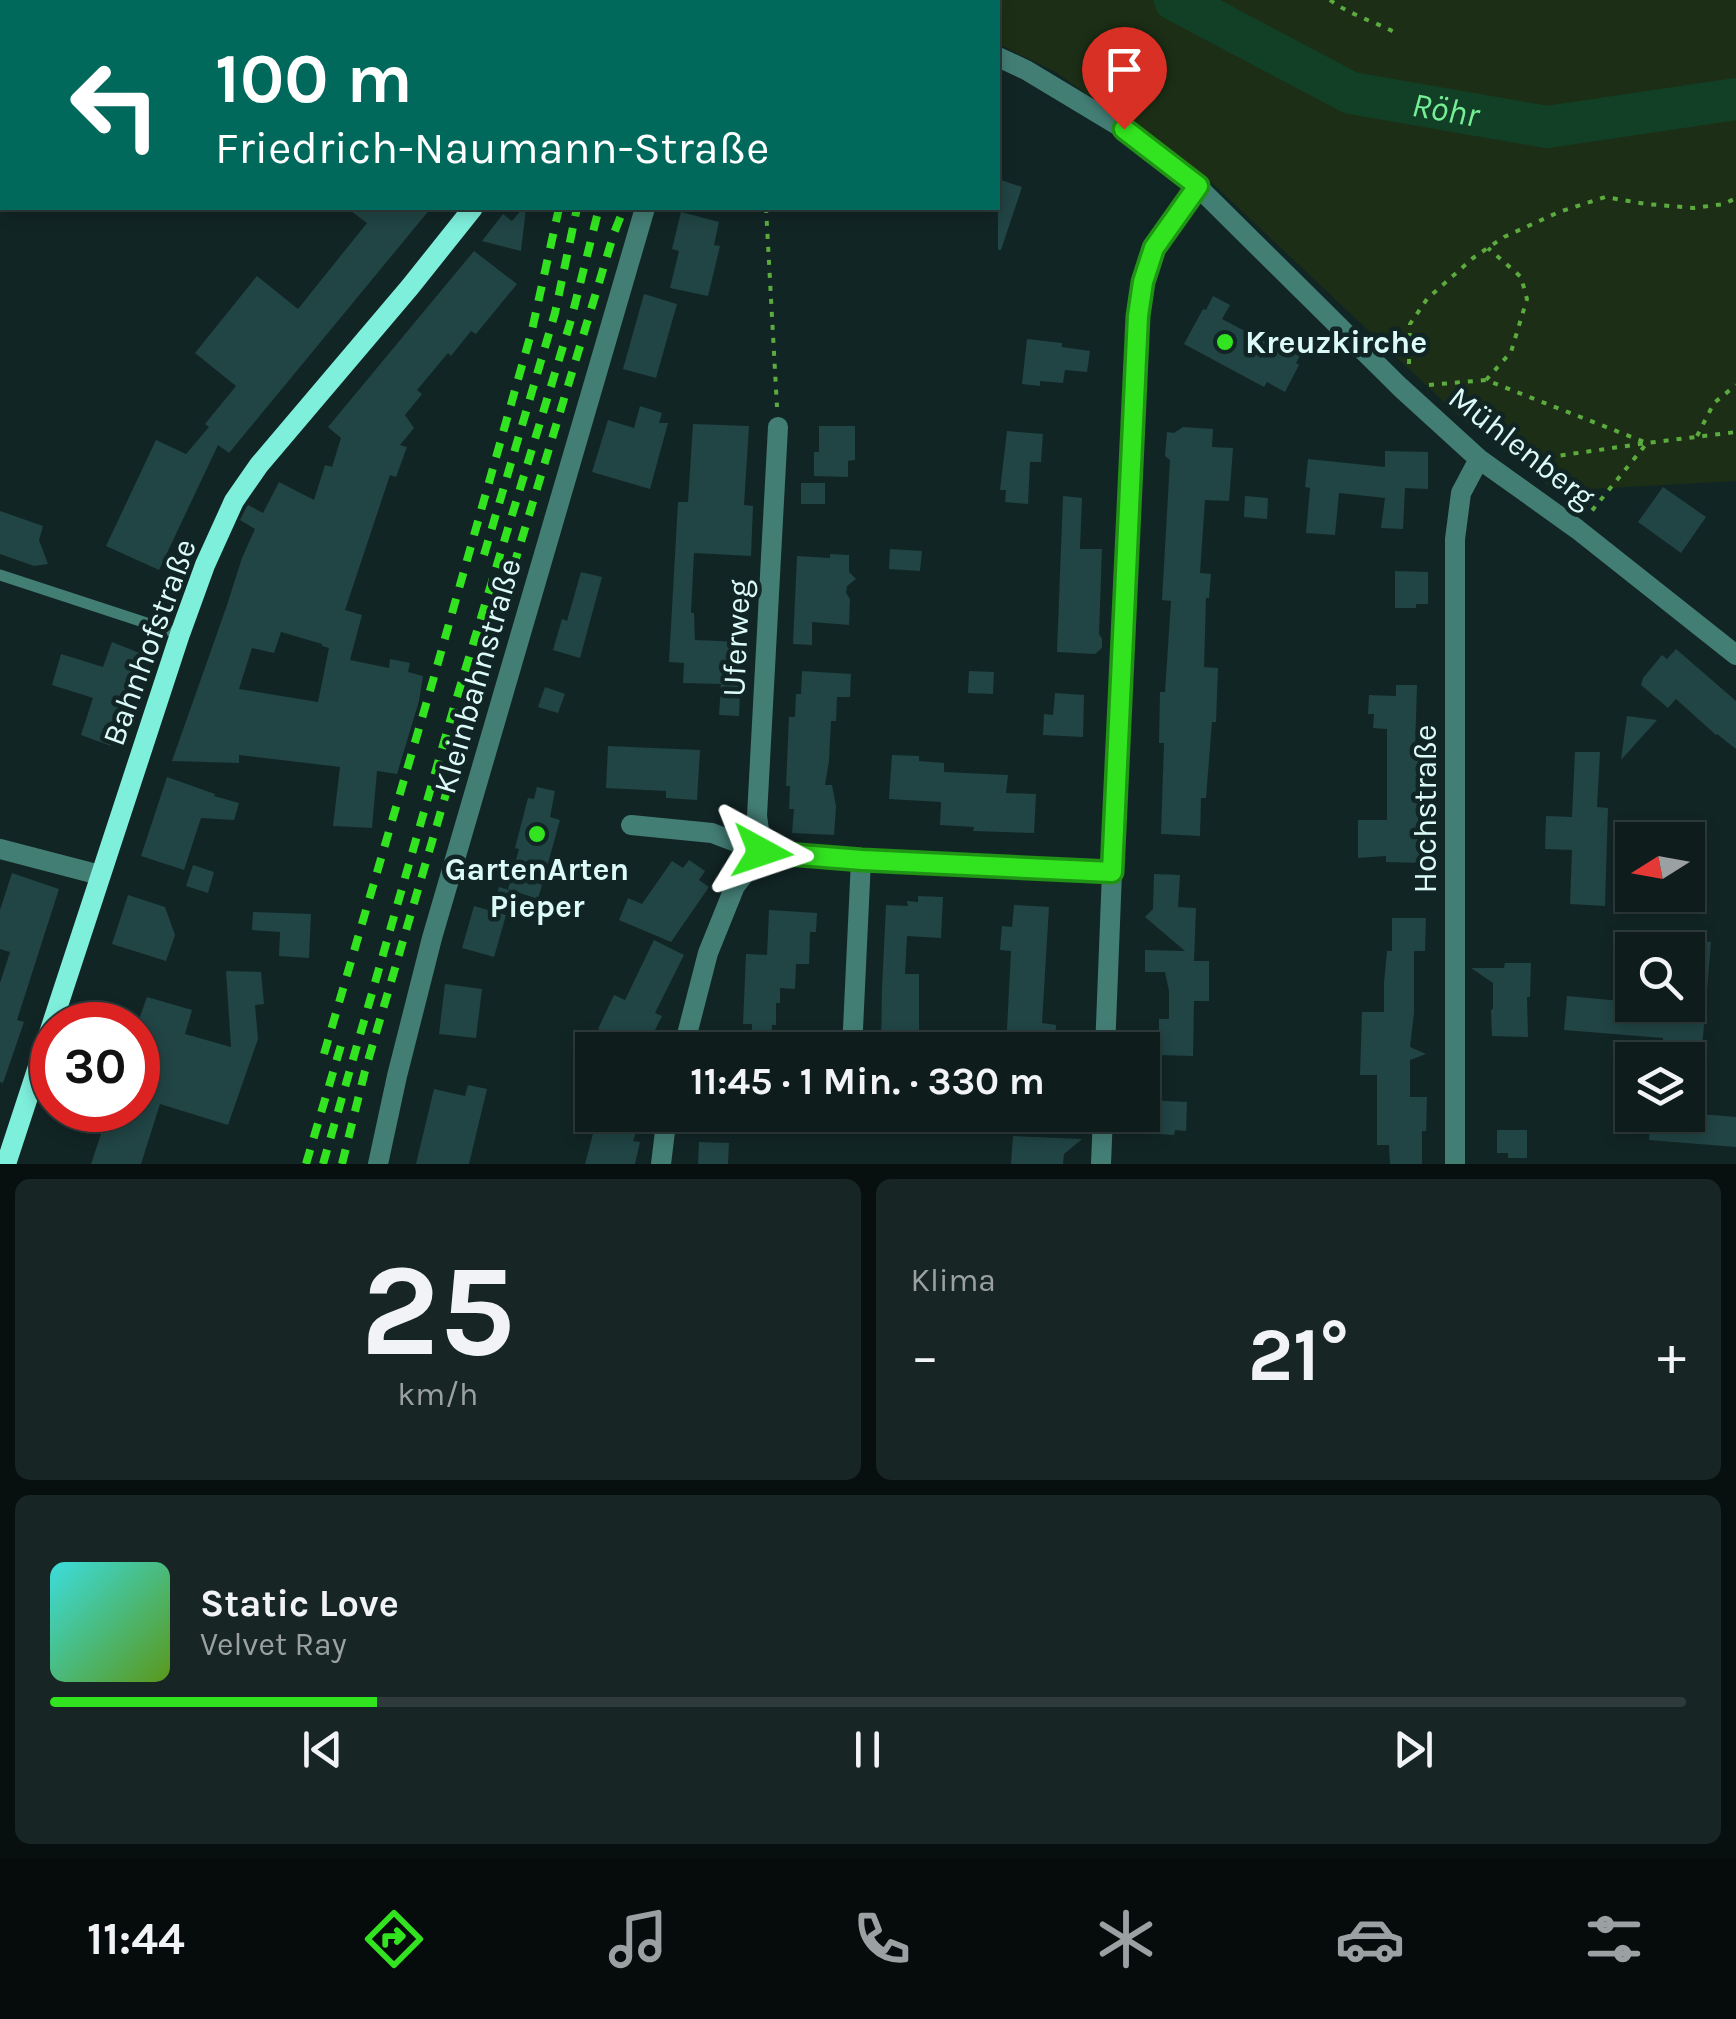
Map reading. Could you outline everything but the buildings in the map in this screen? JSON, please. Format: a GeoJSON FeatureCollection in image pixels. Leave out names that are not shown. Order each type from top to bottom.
{"type":"FeatureCollection","features":[{"type":"Feature","properties":{"kind":"street","name":"Mühlenberg"},"geometry":{"type":"LineString","coordinates":[[1000,58],[1124,129],[1198,186],[1400,387],[1486,464],[1577,528],[1736,655]]}},
{"type":"Feature","properties":{"kind":"street"},"geometry":{"type":"LineString","coordinates":[[1106,1032],[1140,299],[1154,248],[1198,186]]}},
{"type":"Feature","properties":{"kind":"street","name":"Bahnhofstraße"},"geometry":{"type":"LineString","coordinates":[[6,1164],[180,634],[234,501],[471,210]]}},
{"type":"Feature","properties":{"kind":"street","name":"Kleinbahnstraße"},"geometry":{"type":"LineString","coordinates":[[378,1164],[432,938],[644,210]]}},
{"type":"Feature","properties":{"kind":"street","name":"Uferweg"},"geometry":{"type":"LineString","coordinates":[[762,852],[757,816],[778,427]]}},
{"type":"Feature","properties":{"kind":"street","name":"Hochstraße"},"geometry":{"type":"LineString","coordinates":[[1455,1164],[1456,539],[1460,493],[1486,464]]}},
{"type":"Feature","properties":{"kind":"street"},"geometry":{"type":"LineString","coordinates":[[630,825],[712,833],[762,852],[1112,872]]}},
{"type":"Feature","properties":{"kind":"street"},"geometry":{"type":"LineString","coordinates":[[0,849],[100,875]]}},
{"type":"Feature","properties":{"kind":"street"},"geometry":{"type":"LineString","coordinates":[[688,1032],[708,954],[735,886],[762,852]]}},
{"type":"Feature","properties":{"kind":"street"},"geometry":{"type":"LineString","coordinates":[[853,1032],[862,860]]}},
{"type":"Feature","properties":{"kind":"street"},"geometry":{"type":"LineString","coordinates":[[661,1164],[665,1132]]}},
{"type":"Feature","properties":{"kind":"street"},"geometry":{"type":"LineString","coordinates":[[1101,1164],[1102,1132]]}},
{"type":"Feature","properties":{"kind":"lane"},"geometry":{"type":"LineString","coordinates":[[0,575],[180,634]]}},
{"type":"Feature","properties":{"kind":"path"},"geometry":{"type":"LineString","coordinates":[[1330,0],[1398,34]]}},
{"type":"Feature","properties":{"kind":"path"},"geometry":{"type":"LineString","coordinates":[[1647,443],[1486,380],[1400,387],[1409,365],[1410,324],[1427,299],[1473,258],[1504,237],[1559,212],[1605,197],[1694,208],[1724,204],[1736,198]]}},
{"type":"Feature","properties":{"kind":"path"},"geometry":{"type":"LineString","coordinates":[[766,210],[778,427]]}},
{"type":"Feature","properties":{"kind":"path"},"geometry":{"type":"LineString","coordinates":[[1486,380],[1511,352],[1526,299],[1521,277],[1488,248]]}},
{"type":"Feature","properties":{"kind":"path"},"geometry":{"type":"LineString","coordinates":[[1698,436],[1714,403],[1736,385]]}},
{"type":"Feature","properties":{"kind":"path"},"geometry":{"type":"LineString","coordinates":[[1486,464],[1736,432]]}},
{"type":"Feature","properties":{"kind":"path"},"geometry":{"type":"LineString","coordinates":[[1577,528],[1647,443]]}},
{"type":"Feature","properties":{"kind":"green space"},"geometry":{"type":"Polygon","coordinates":[[[1000,0],[1736,0],[1736,481],[1555,491],[1459,416],[1209,180],[1054,71],[1000,45],[1000,0]]]}},
{"type":"Feature","properties":{"kind":"waterway","name":"Röhr"},"geometry":{"type":"LineString","coordinates":[[1175,0],[1351,93],[1547,127],[1736,99]]}},
{"type":"Feature","properties":{"kind":"railway"},"geometry":{"type":"LineString","coordinates":[[324,1054],[532,330],[559,210]]}},
{"type":"Feature","properties":{"kind":"railway"},"geometry":{"type":"LineString","coordinates":[[484,555],[555,313],[577,210]]}},
{"type":"Feature","properties":{"kind":"railway"},"geometry":{"type":"LineString","coordinates":[[323,1164],[454,707],[571,320],[598,210]]}},
{"type":"Feature","properties":{"kind":"railway"},"geometry":{"type":"LineString","coordinates":[[342,1164],[365,1071],[476,691],[623,210]]}},
{"type":"Feature","properties":{"kind":"railway"},"geometry":{"type":"LineString","coordinates":[[306,1164],[344,1035]]}},
{"type":"Feature","properties":{"kind":"place","name":"Kreuzkirche"},"geometry":{"type":"Point","coordinates":[1225,342]}},
{"type":"Feature","properties":{"kind":"place","name":"GartenArten Pieper"},"geometry":{"type":"Point","coordinates":[537,834]}},
{"type":"Feature","properties":{"kind":"route"},"geometry":{"type":"LineString","coordinates":[[762,852],[1112,872],[1138,316],[1154,248],[1198,186],[1124,129]]}}]}
